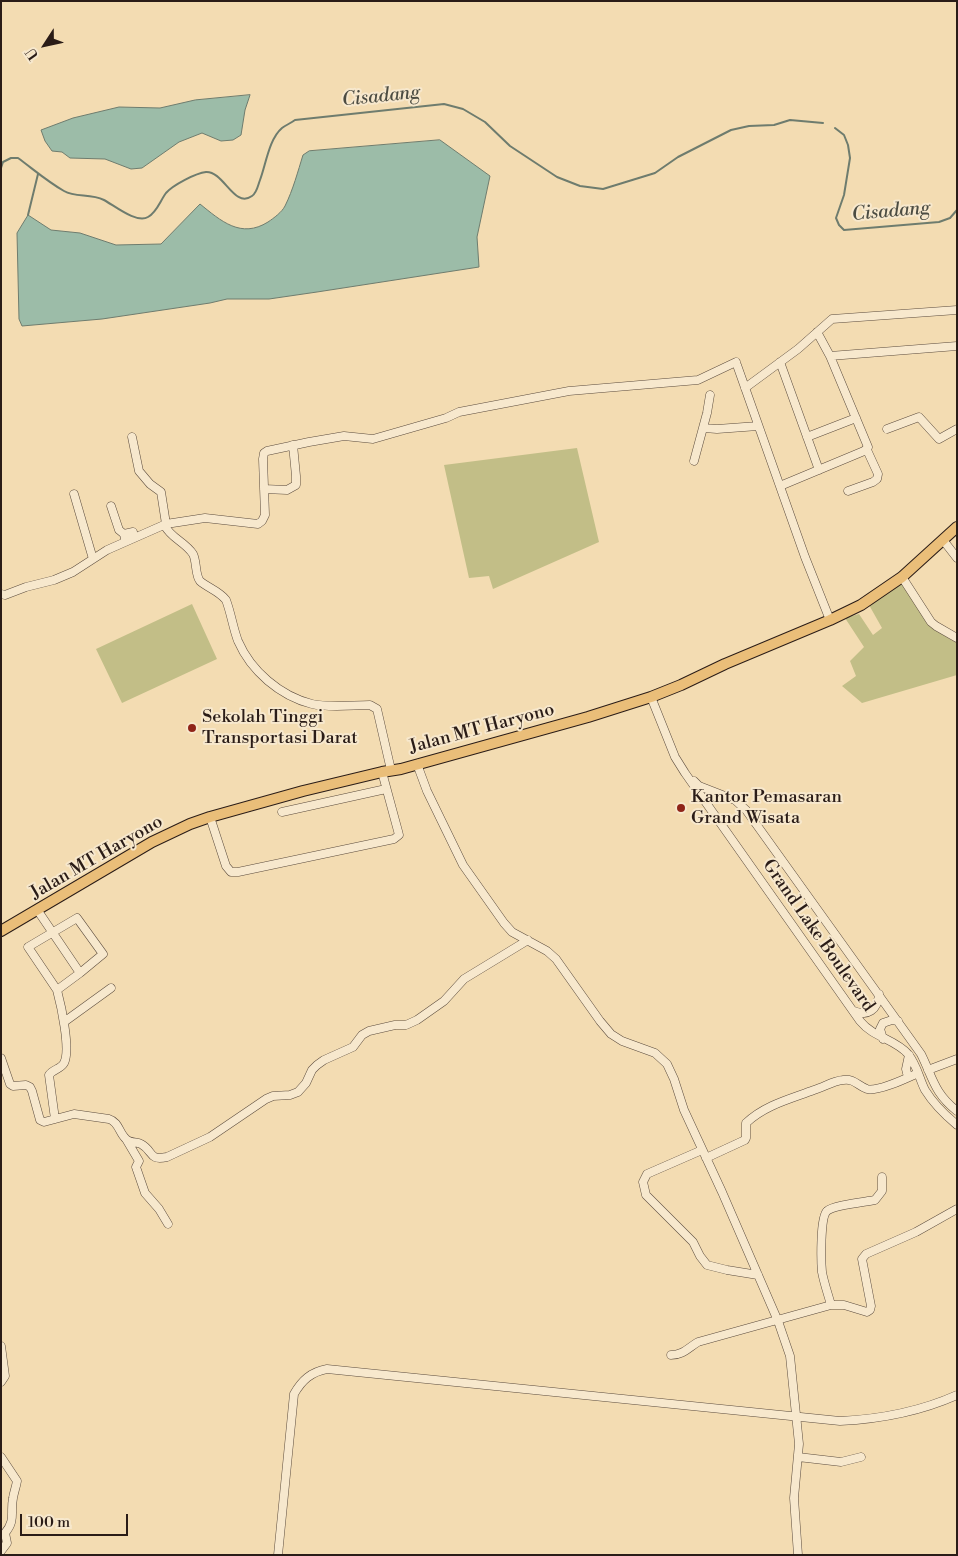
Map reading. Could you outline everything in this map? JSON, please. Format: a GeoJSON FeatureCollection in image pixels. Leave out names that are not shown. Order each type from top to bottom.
{"type":"FeatureCollection","features":[{"type":"Feature","properties":{"kind":"main road","name":"Jalan MT Haryono"},"geometry":{"type":"LineString","coordinates":[[1,931],[152,842],[210,817],[417,764],[588,717],[651,697],[861,605],[902,577],[957,527]]}},
{"type":"Feature","properties":{"kind":"street"},"geometry":{"type":"LineString","coordinates":[[745,388],[832,319],[957,310]]}},
{"type":"Feature","properties":{"kind":"street"},"geometry":{"type":"LineString","coordinates":[[817,332],[830,356],[878,474],[877,479],[873,482],[848,491]]}},
{"type":"Feature","properties":{"kind":"street"},"geometry":{"type":"LineString","coordinates":[[830,356],[957,346]]}},
{"type":"Feature","properties":{"kind":"street"},"geometry":{"type":"LineString","coordinates":[[780,362],[819,470]]}},
{"type":"Feature","properties":{"kind":"street"},"geometry":{"type":"LineString","coordinates":[[1,594],[5,596],[26,587],[54,580],[73,572],[106,550],[166,525],[205,518],[256,525],[265,515],[264,453],[272,449],[344,436],[373,439],[446,418],[459,412],[569,391],[698,380],[736,363],[830,620]]}},
{"type":"Feature","properties":{"kind":"street"},"geometry":{"type":"LineString","coordinates":[[694,461],[704,428],[710,395]]}},
{"type":"Feature","properties":{"kind":"street"},"geometry":{"type":"LineString","coordinates":[[887,429],[919,417],[939,439],[957,429]]}},
{"type":"Feature","properties":{"kind":"street"},"geometry":{"type":"LineString","coordinates":[[807,437],[856,418]]}},
{"type":"Feature","properties":{"kind":"street"},"geometry":{"type":"LineString","coordinates":[[704,428],[758,426]]}},
{"type":"Feature","properties":{"kind":"street"},"geometry":{"type":"LineString","coordinates":[[132,437],[139,471],[150,484],[161,492],[168,531],[191,551],[196,560],[200,581],[222,595],[226,600],[238,640],[245,655],[268,681],[282,691],[314,704],[370,705],[376,709],[387,771],[386,789],[398,835],[394,839],[231,872],[226,866],[210,817]]}},
{"type":"Feature","properties":{"kind":"street"},"geometry":{"type":"LineString","coordinates":[[264,489],[287,490],[296,485],[293,445]]}},
{"type":"Feature","properties":{"kind":"street"},"geometry":{"type":"LineString","coordinates":[[780,486],[867,450]]}},
{"type":"Feature","properties":{"kind":"street"},"geometry":{"type":"LineString","coordinates":[[74,494],[93,559]]}},
{"type":"Feature","properties":{"kind":"street"},"geometry":{"type":"LineString","coordinates":[[111,506],[119,530],[124,534],[126,543]]}},
{"type":"Feature","properties":{"kind":"street"},"geometry":{"type":"LineString","coordinates":[[124,534],[133,532]]}},
{"type":"Feature","properties":{"kind":"street"},"geometry":{"type":"LineString","coordinates":[[943,540],[957,558]]}},
{"type":"Feature","properties":{"kind":"street"},"geometry":{"type":"LineString","coordinates":[[902,577],[931,622],[957,638]]}},
{"type":"Feature","properties":{"kind":"street","name":"Grand Lake Boulevard"},"geometry":{"type":"LineString","coordinates":[[651,697],[675,757],[685,773],[853,1011],[866,1029],[900,1047],[909,1055]]}},
{"type":"Feature","properties":{"kind":"street"},"geometry":{"type":"LineString","coordinates":[[417,764],[427,791],[463,865],[504,923],[512,932],[528,940],[556,959],[611,1034],[622,1041],[655,1053],[667,1064],[684,1110],[778,1321],[790,1356],[799,1444],[794,1498],[798,1555]]}},
{"type":"Feature","properties":{"kind":"street","name":"Grand Lake Boulevard"},"geometry":{"type":"LineString","coordinates":[[685,773],[699,786],[735,800],[746,810],[921,1054],[938,1092],[957,1111]]}},
{"type":"Feature","properties":{"kind":"street"},"geometry":{"type":"LineString","coordinates":[[282,812],[386,789]]}},
{"type":"Feature","properties":{"kind":"street"},"geometry":{"type":"LineString","coordinates":[[38,910],[80,973]]}},
{"type":"Feature","properties":{"kind":"street"},"geometry":{"type":"LineString","coordinates":[[55,1119],[49,1075],[65,1062],[64,1022],[57,990],[28,948],[29,945],[77,918],[103,953],[102,956],[57,990]]}},
{"type":"Feature","properties":{"kind":"street"},"geometry":{"type":"LineString","coordinates":[[126,1140],[141,1145],[152,1157],[159,1159],[210,1137],[266,1099],[298,1092],[317,1065],[353,1047],[362,1035],[369,1031],[406,1025],[417,1020],[444,1002],[464,979],[528,940]]}},
{"type":"Feature","properties":{"kind":"street"},"geometry":{"type":"LineString","coordinates":[[64,1022],[112,988]]}},
{"type":"Feature","properties":{"kind":"street"},"geometry":{"type":"LineString","coordinates":[[853,1011],[860,1014],[870,1012],[878,1003],[878,994]]}},
{"type":"Feature","properties":{"kind":"street"},"geometry":{"type":"LineString","coordinates":[[883,1039],[880,1030],[883,1024],[887,1021],[898,1021]]}},
{"type":"Feature","properties":{"kind":"street"},"geometry":{"type":"LineString","coordinates":[[908,1077],[906,1069],[909,1055]]}},
{"type":"Feature","properties":{"kind":"street"},"geometry":{"type":"LineString","coordinates":[[909,1055],[926,1090],[945,1115],[957,1125]]}},
{"type":"Feature","properties":{"kind":"street"},"geometry":{"type":"LineString","coordinates":[[1,1058],[10,1084],[13,1086],[26,1085],[32,1089],[40,1120],[44,1122],[74,1114],[113,1120],[138,1161],[136,1167],[145,1193],[159,1209],[168,1224]]}},
{"type":"Feature","properties":{"kind":"street"},"geometry":{"type":"LineString","coordinates":[[928,1070],[957,1059]]}},
{"type":"Feature","properties":{"kind":"street"},"geometry":{"type":"LineString","coordinates":[[758,1275],[707,1265],[693,1242],[646,1195],[643,1182],[647,1174],[745,1140],[747,1121],[770,1106],[834,1081],[851,1080],[868,1089],[876,1089],[918,1073]]}},
{"type":"Feature","properties":{"kind":"street"},"geometry":{"type":"LineString","coordinates":[[831,1306],[822,1271],[821,1232],[824,1214],[827,1210],[841,1205],[875,1200],[882,1191],[882,1177]]}},
{"type":"Feature","properties":{"kind":"street"},"geometry":{"type":"LineString","coordinates":[[671,1355],[678,1355],[698,1342],[831,1306],[844,1304],[867,1312],[871,1306],[862,1259],[866,1254],[916,1232],[957,1209]]}},
{"type":"Feature","properties":{"kind":"street"},"geometry":{"type":"LineString","coordinates":[[1,1382],[5,1376],[2,1347]]}},
{"type":"Feature","properties":{"kind":"street"},"geometry":{"type":"LineString","coordinates":[[278,1555],[294,1394],[304,1379],[328,1369],[840,1421],[872,1420],[912,1412],[957,1395]]}},
{"type":"Feature","properties":{"kind":"street"},"geometry":{"type":"LineString","coordinates":[[1,1457],[6,1462],[16,1481],[12,1498],[12,1520],[5,1534],[6,1543],[1,1551]]}},
{"type":"Feature","properties":{"kind":"street"},"geometry":{"type":"LineString","coordinates":[[798,1457],[841,1462],[860,1457]]}},
{"type":"Feature","properties":{"kind":"shaded area"},"geometry":{"type":"Polygon","coordinates":[[[250,95],[245,110],[241,135],[233,140],[221,141],[202,133],[179,142],[142,168],[131,169],[105,159],[70,158],[62,152],[52,151],[45,141],[41,130],[73,118],[119,107],[160,108],[195,100],[250,95]]]}},
{"type":"Feature","properties":{"kind":"shaded area"},"geometry":{"type":"Polygon","coordinates":[[[440,140],[490,176],[477,237],[479,267],[269,299],[227,299],[102,319],[22,326],[19,319],[17,233],[28,215],[51,230],[80,233],[116,245],[161,244],[200,204],[224,222],[232,226],[249,229],[268,222],[284,208],[303,155],[309,151],[440,140]]]}},
{"type":"Feature","properties":{"kind":"shaded area"},"geometry":{"type":"Polygon","coordinates":[[[577,448],[599,542],[493,589],[489,576],[469,578],[444,465],[577,448]]]}},
{"type":"Feature","properties":{"kind":"shaded area"},"geometry":{"type":"Polygon","coordinates":[[[902,583],[925,617],[939,631],[957,643],[957,675],[862,703],[842,686],[856,676],[850,661],[864,647],[845,618],[859,614],[873,635],[882,628],[869,605],[902,583]]]}},
{"type":"Feature","properties":{"kind":"shaded area"},"geometry":{"type":"Polygon","coordinates":[[[192,604],[217,659],[122,703],[96,649],[192,604]]]}},
{"type":"Feature","properties":{"kind":"waterway","name":"Cisadang"},"geometry":{"type":"LineString","coordinates":[[1,168],[3,162],[11,158],[18,158],[46,180],[64,191],[99,198],[132,216],[143,219],[154,212],[166,193],[174,186],[206,172],[218,177],[240,198],[246,199],[252,196],[257,189],[274,139],[282,128],[295,120],[444,104],[463,109],[485,122],[510,146],[557,177],[580,186],[603,189],[655,173],[678,157],[731,130],[749,126],[774,125],[790,120],[823,123]]}},
{"type":"Feature","properties":{"kind":"waterway","name":"Cisadang"},"geometry":{"type":"LineString","coordinates":[[835,128],[844,135],[850,158],[844,195],[836,218],[844,230],[939,222],[950,218],[957,210]]}},
{"type":"Feature","properties":{"kind":"waterway"},"geometry":{"type":"LineString","coordinates":[[28,215],[38,174]]}},
{"type":"Feature","properties":{"kind":"place","name":"Sekolah Tinggi Transportasi Darat"},"geometry":{"type":"Point","coordinates":[192,728]}},
{"type":"Feature","properties":{"kind":"place","name":"Kantor Pemasaran Grand Wisata"},"geometry":{"type":"Point","coordinates":[681,808]}}]}
